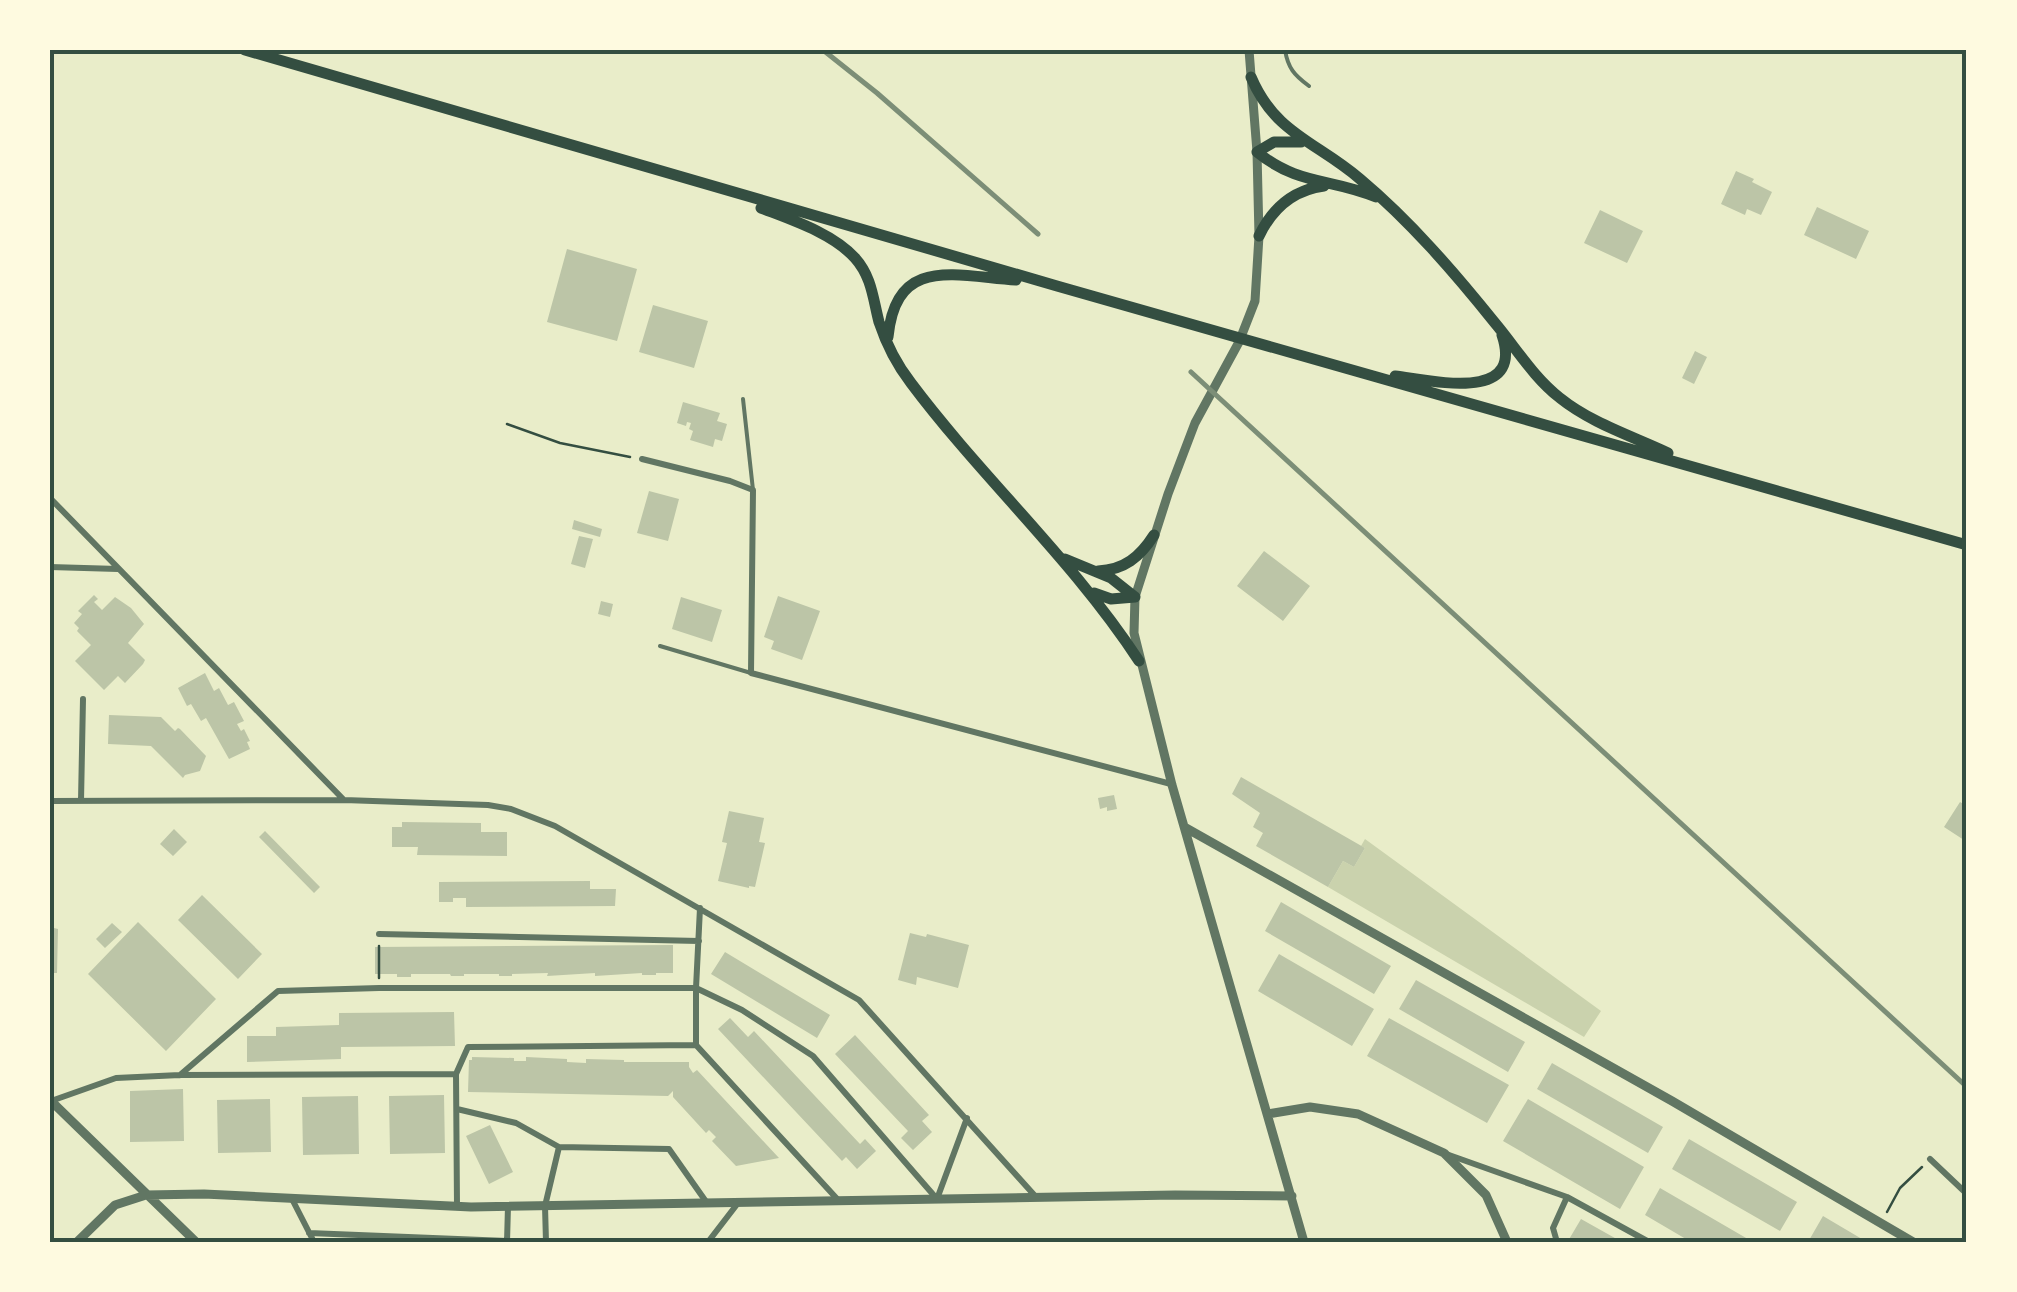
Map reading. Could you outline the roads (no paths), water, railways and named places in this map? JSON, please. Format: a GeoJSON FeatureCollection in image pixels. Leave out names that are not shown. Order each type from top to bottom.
{"type":"FeatureCollection","features":[{"type":"Feature","properties":{"kind":"main road"},"geometry":{"type":"LineString","coordinates":[[245,50],[1040,282],[1967,545]]}},
{"type":"Feature","properties":{"kind":"main road"},"geometry":{"type":"LineString","coordinates":[[1251,76],[1275,116],[1308,144],[1340,163],[1421,238],[1544,384],[1567,404],[1704,469]]}},
{"type":"Feature","properties":{"kind":"main road"},"geometry":{"type":"LineString","coordinates":[[1308,144],[1280,141],[1257,152],[1307,180],[1380,198]]}},
{"type":"Feature","properties":{"kind":"main road"},"geometry":{"type":"LineString","coordinates":[[692,180],[810,229],[851,254],[871,284],[880,326],[911,384],[1058,554],[1140,661]]}},
{"type":"Feature","properties":{"kind":"main road"},"geometry":{"type":"LineString","coordinates":[[1259,236],[1271,216],[1296,194],[1318,186],[1334,186]]}},
{"type":"Feature","properties":{"kind":"main road"},"geometry":{"type":"LineString","coordinates":[[888,341],[897,298],[920,279],[951,276],[1040,282]]}},
{"type":"Feature","properties":{"kind":"main road"},"geometry":{"type":"LineString","coordinates":[[1363,373],[1484,382],[1498,374],[1506,354],[1495,323]]}},
{"type":"Feature","properties":{"kind":"main road"},"geometry":{"type":"LineString","coordinates":[[1092,570],[1110,570],[1129,563],[1154,535]]}},
{"type":"Feature","properties":{"kind":"main road"},"geometry":{"type":"LineString","coordinates":[[1058,554],[1118,582],[1135,597]]}},
{"type":"Feature","properties":{"kind":"main road"},"geometry":{"type":"LineString","coordinates":[[1086,588],[1111,599],[1135,597]]}},
{"type":"Feature","properties":{"kind":"street"},"geometry":{"type":"LineString","coordinates":[[1249,50],[1257,152],[1258,286],[1240,342],[1195,423],[1154,535],[1135,597],[1134,633],[1172,784],[1304,1242]]}},
{"type":"Feature","properties":{"kind":"street"},"geometry":{"type":"LineString","coordinates":[[642,459],[753,490],[752,672],[1172,784]]}},
{"type":"Feature","properties":{"kind":"street"},"geometry":{"type":"LineString","coordinates":[[50,498],[344,800]]}},
{"type":"Feature","properties":{"kind":"street"},"geometry":{"type":"LineString","coordinates":[[50,567],[119,569]]}},
{"type":"Feature","properties":{"kind":"street"},"geometry":{"type":"LineString","coordinates":[[81,801],[83,699]]}},
{"type":"Feature","properties":{"kind":"street"},"geometry":{"type":"LineString","coordinates":[[50,801],[344,800],[488,804],[555,826],[859,1000],[1037,1198]]}},
{"type":"Feature","properties":{"kind":"street"},"geometry":{"type":"LineString","coordinates":[[1186,828],[1914,1242]]}},
{"type":"Feature","properties":{"kind":"street"},"geometry":{"type":"LineString","coordinates":[[700,908],[696,1045],[839,1201]]}},
{"type":"Feature","properties":{"kind":"street"},"geometry":{"type":"LineString","coordinates":[[379,934],[699,941]]}},
{"type":"Feature","properties":{"kind":"street"},"geometry":{"type":"LineString","coordinates":[[180,1075],[278,991],[696,988],[742,1010],[813,1056],[937,1199]]}},
{"type":"Feature","properties":{"kind":"street"},"geometry":{"type":"LineString","coordinates":[[457,1206],[456,1074],[468,1048],[696,1045]]}},
{"type":"Feature","properties":{"kind":"street"},"geometry":{"type":"LineString","coordinates":[[196,1242],[51,1100],[116,1078],[456,1074]]}},
{"type":"Feature","properties":{"kind":"street"},"geometry":{"type":"LineString","coordinates":[[1268,1114],[1310,1107],[1358,1114],[1444,1153],[1567,1197],[1649,1242]]}},
{"type":"Feature","properties":{"kind":"street"},"geometry":{"type":"LineString","coordinates":[[456,1109],[516,1124],[559,1147],[669,1150],[707,1203]]}},
{"type":"Feature","properties":{"kind":"street"},"geometry":{"type":"LineString","coordinates":[[937,1199],[966,1118]]}},
{"type":"Feature","properties":{"kind":"street"},"geometry":{"type":"LineString","coordinates":[[546,1242],[545,1206],[559,1147]]}},
{"type":"Feature","properties":{"kind":"street"},"geometry":{"type":"LineString","coordinates":[[1444,1153],[1486,1194],[1506,1242]]}},
{"type":"Feature","properties":{"kind":"street"},"geometry":{"type":"LineString","coordinates":[[1930,1159],[1967,1194]]}},
{"type":"Feature","properties":{"kind":"street"},"geometry":{"type":"LineString","coordinates":[[77,1242],[115,1205],[146,1195],[204,1194],[457,1206],[1292,1196]]}},
{"type":"Feature","properties":{"kind":"street"},"geometry":{"type":"LineString","coordinates":[[1557,1242],[1553,1228],[1567,1197]]}},
{"type":"Feature","properties":{"kind":"street"},"geometry":{"type":"LineString","coordinates":[[291,1198],[314,1242]]}},
{"type":"Feature","properties":{"kind":"street"},"geometry":{"type":"LineString","coordinates":[[708,1242],[739,1202]]}},
{"type":"Feature","properties":{"kind":"street"},"geometry":{"type":"LineString","coordinates":[[309,1233],[508,1242],[508,1206]]}},
{"type":"Feature","properties":{"kind":"lane"},"geometry":{"type":"LineString","coordinates":[[1285,50],[1288,67],[1308,86]]}},
{"type":"Feature","properties":{"kind":"lane"},"geometry":{"type":"LineString","coordinates":[[744,399],[753,490]]}},
{"type":"Feature","properties":{"kind":"lane"},"geometry":{"type":"LineString","coordinates":[[660,646],[752,672]]}},
{"type":"Feature","properties":{"kind":"railway"},"geometry":{"type":"LineString","coordinates":[[823,50],[1038,234]]}},
{"type":"Feature","properties":{"kind":"railway"},"geometry":{"type":"LineString","coordinates":[[1191,372],[1967,1087]]}}]}
